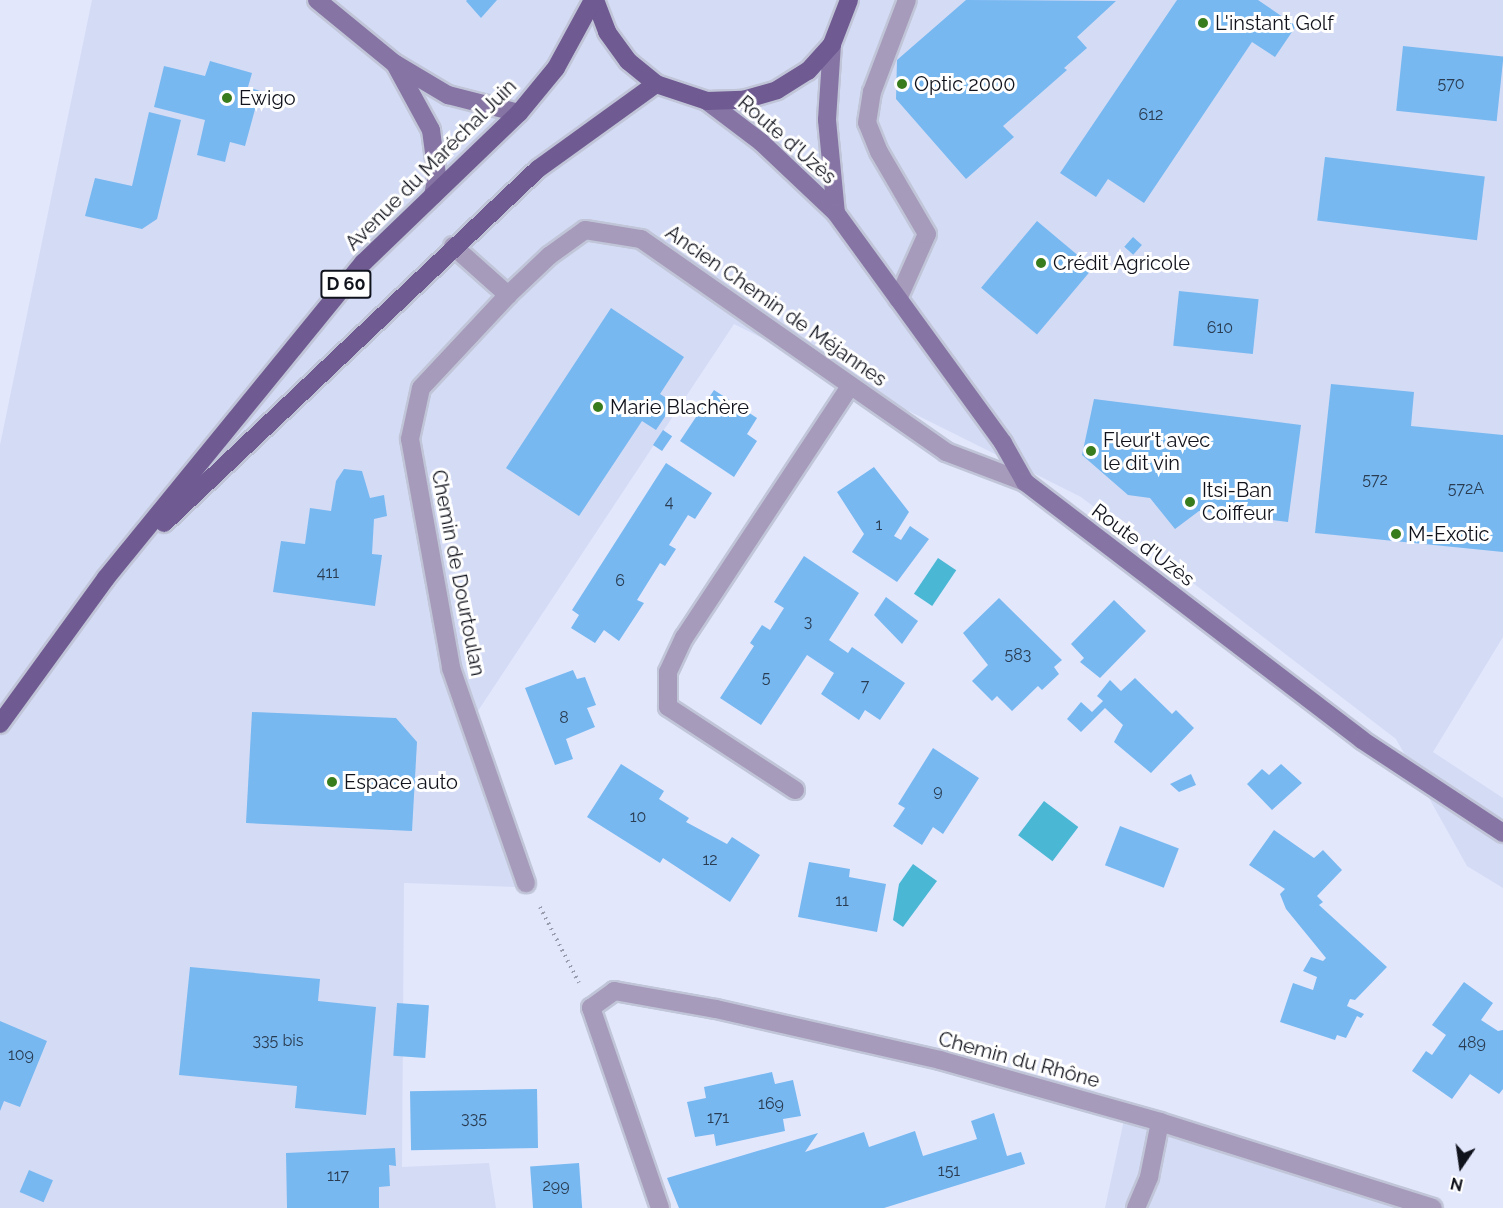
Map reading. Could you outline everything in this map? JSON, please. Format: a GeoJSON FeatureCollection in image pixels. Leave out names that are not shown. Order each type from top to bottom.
{"type":"FeatureCollection","features":[{"type":"Feature","properties":{"kind":"main road"},"geometry":{"type":"LineString","coordinates":[[317,0],[394,63],[448,95],[519,112]]}},
{"type":"Feature","properties":{"kind":"main road"},"geometry":{"type":"LineString","coordinates":[[594,0],[607,32],[621,52],[656,84],[707,101],[743,100],[777,90],[808,71],[832,44],[849,0]]}},
{"type":"Feature","properties":{"kind":"main road","name":"Avenue du Maréchal Juin"},"geometry":{"type":"LineString","coordinates":[[0,724],[106,578],[363,263],[519,112],[556,68],[594,0]]}},
{"type":"Feature","properties":{"kind":"main road","name":"Route d'Uzès"},"geometry":{"type":"LineString","coordinates":[[832,44],[827,120],[836,213]]}},
{"type":"Feature","properties":{"kind":"main road"},"geometry":{"type":"LineString","coordinates":[[394,63],[431,130],[437,176],[433,196]]}},
{"type":"Feature","properties":{"kind":"main road","name":"Avenue du Maréchal Juin"},"geometry":{"type":"LineString","coordinates":[[106,578],[453,246],[538,169],[656,84]]}},
{"type":"Feature","properties":{"kind":"main road","name":"Route d'Uzès"},"geometry":{"type":"LineString","coordinates":[[707,101],[761,142],[836,213],[1004,442],[1024,482],[1362,740],[1503,833]]}},
{"type":"Feature","properties":{"kind":"street"},"geometry":{"type":"LineString","coordinates":[[898,299],[927,234],[879,152],[867,123],[872,92],[907,0]]}},
{"type":"Feature","properties":{"kind":"street","name":"Ancien Chemin de Méjannes"},"geometry":{"type":"LineString","coordinates":[[508,295],[549,256],[585,230],[641,239],[946,452],[1024,482]]}},
{"type":"Feature","properties":{"kind":"street"},"geometry":{"type":"LineString","coordinates":[[453,246],[508,295]]}},
{"type":"Feature","properties":{"kind":"street","name":"Chemin de Dourtoulan"},"geometry":{"type":"LineString","coordinates":[[508,295],[421,388],[410,439],[451,668],[526,883]]}},
{"type":"Feature","properties":{"kind":"street"},"geometry":{"type":"LineString","coordinates":[[795,790],[668,706],[668,672],[684,638],[850,386]]}},
{"type":"Feature","properties":{"kind":"street","name":"Chemin du Rhône"},"geometry":{"type":"LineString","coordinates":[[591,1008],[614,991],[716,1009],[940,1060],[1160,1122],[1433,1208]]}},
{"type":"Feature","properties":{"kind":"street"},"geometry":{"type":"LineString","coordinates":[[591,1008],[660,1208]]}},
{"type":"Feature","properties":{"kind":"street"},"geometry":{"type":"LineString","coordinates":[[1136,1208],[1149,1177],[1160,1122]]}},
{"type":"Feature","properties":{"kind":"path"},"geometry":{"type":"LineString","coordinates":[[526,883],[554,930],[591,1008]]}},
{"type":"Feature","properties":{"kind":"shaded area"},"geometry":{"type":"Polygon","coordinates":[[[92,0],[1503,0],[1503,637],[1433,752],[1503,798],[1503,888],[1467,866],[1396,739],[1081,497],[734,324],[464,732],[516,887],[404,883],[402,1167],[489,1163],[496,1208],[0,1208],[0,445],[92,0]]]}},
{"type":"Feature","properties":{"kind":"shaded area"},"geometry":{"type":"Polygon","coordinates":[[[1124,1120],[1415,1208],[1105,1208],[1124,1120]]]}},
{"type":"Feature","properties":{"kind":"water"},"geometry":{"type":"Polygon","coordinates":[[[938,558],[956,570],[932,606],[914,594],[938,558]]]}},
{"type":"Feature","properties":{"kind":"water"},"geometry":{"type":"Polygon","coordinates":[[[1044,801],[1078,827],[1052,861],[1018,835],[1044,801]]]}},
{"type":"Feature","properties":{"kind":"water"},"geometry":{"type":"Polygon","coordinates":[[[913,864],[937,881],[903,927],[893,920],[899,884],[913,864]]]}},
{"type":"Feature","properties":{"kind":"building"},"geometry":{"type":"Polygon","coordinates":[[[467,0],[497,0],[481,18],[466,1],[467,0]]]}},
{"type":"Feature","properties":{"kind":"building"},"geometry":{"type":"Polygon","coordinates":[[[966,0],[1116,1],[1077,37],[1087,48],[1064,68],[1067,70],[1003,126],[1014,137],[966,179],[896,99],[897,60],[966,0]]]}},
{"type":"Feature","properties":{"kind":"building"},"geometry":{"type":"Polygon","coordinates":[[[1177,0],[1258,0],[1296,26],[1275,57],[1252,42],[1144,203],[1108,179],[1096,197],[1060,173],[1177,0]]]}},
{"type":"Feature","properties":{"kind":"building"},"geometry":{"type":"Polygon","coordinates":[[[1403,46],[1503,57],[1497,121],[1396,111],[1403,46]]]}},
{"type":"Feature","properties":{"kind":"building"},"geometry":{"type":"Polygon","coordinates":[[[210,61],[252,73],[248,87],[260,91],[245,146],[230,142],[225,162],[197,155],[205,120],[154,107],[164,66],[205,76],[210,61]]]}},
{"type":"Feature","properties":{"kind":"building"},"geometry":{"type":"Polygon","coordinates":[[[149,112],[181,120],[157,219],[142,229],[85,216],[95,178],[132,186],[149,112]]]}},
{"type":"Feature","properties":{"kind":"building"},"geometry":{"type":"Polygon","coordinates":[[[1325,157],[1485,177],[1477,240],[1317,221],[1325,157]]]}},
{"type":"Feature","properties":{"kind":"building"},"geometry":{"type":"Polygon","coordinates":[[[1037,221],[1093,268],[1037,335],[981,288],[1037,221]]]}},
{"type":"Feature","properties":{"kind":"building"},"geometry":{"type":"Polygon","coordinates":[[[1133,237],[1142,245],[1133,255],[1124,247],[1133,237]]]}},
{"type":"Feature","properties":{"kind":"building"},"geometry":{"type":"Polygon","coordinates":[[[1179,291],[1259,299],[1253,354],[1173,346],[1179,291]]]}},
{"type":"Feature","properties":{"kind":"building","name":"Marie Blachère"},"geometry":{"type":"Polygon","coordinates":[[[611,308],[684,357],[660,394],[674,403],[656,430],[642,421],[579,516],[506,468],[611,308]]]}},
{"type":"Feature","properties":{"kind":"building"},"geometry":{"type":"Polygon","coordinates":[[[1331,384],[1414,392],[1411,426],[1503,435],[1503,552],[1315,533],[1331,384]]]}},
{"type":"Feature","properties":{"kind":"building"},"geometry":{"type":"Polygon","coordinates":[[[714,390],[757,418],[747,434],[757,441],[734,477],[680,441],[714,390]]]}},
{"type":"Feature","properties":{"kind":"building"},"geometry":{"type":"Polygon","coordinates":[[[1094,399],[1301,425],[1288,522],[1199,511],[1175,529],[1150,498],[1128,495],[1082,455],[1094,399]]]}},
{"type":"Feature","properties":{"kind":"building"},"geometry":{"type":"Polygon","coordinates":[[[663,430],[672,436],[662,451],[653,445],[663,430]]]}},
{"type":"Feature","properties":{"kind":"building"},"geometry":{"type":"Polygon","coordinates":[[[666,463],[712,493],[695,519],[688,515],[669,545],[676,549],[665,566],[660,563],[637,600],[644,603],[619,641],[604,630],[595,643],[571,628],[579,615],[572,610],[666,463]]]}},
{"type":"Feature","properties":{"kind":"building"},"geometry":{"type":"Polygon","coordinates":[[[874,467],[909,512],[894,536],[901,540],[910,526],[929,539],[897,582],[852,552],[864,534],[837,492],[874,467]]]}},
{"type":"Feature","properties":{"kind":"building"},"geometry":{"type":"Polygon","coordinates":[[[344,469],[362,471],[370,498],[384,495],[387,516],[374,519],[372,554],[382,555],[375,606],[273,592],[281,541],[305,544],[310,508],[331,511],[336,481],[344,469]]]}},
{"type":"Feature","properties":{"kind":"building"},"geometry":{"type":"Polygon","coordinates":[[[804,556],[859,593],[829,640],[848,653],[852,647],[905,683],[880,720],[865,710],[859,720],[821,694],[834,673],[807,655],[761,725],[720,698],[754,646],[750,643],[762,625],[770,630],[784,608],[774,602],[804,556]]]}},
{"type":"Feature","properties":{"kind":"building"},"geometry":{"type":"Polygon","coordinates":[[[886,597],[918,621],[902,644],[874,615],[886,597]]]}},
{"type":"Feature","properties":{"kind":"building"},"geometry":{"type":"Polygon","coordinates":[[[999,598],[1062,660],[1054,667],[1059,674],[1042,690],[1038,686],[1012,711],[997,696],[992,701],[972,681],[988,665],[963,633],[999,598]]]}},
{"type":"Feature","properties":{"kind":"building"},"geometry":{"type":"Polygon","coordinates":[[[1114,600],[1146,631],[1100,678],[1080,662],[1084,658],[1071,644],[1114,600]]]}},
{"type":"Feature","properties":{"kind":"building"},"geometry":{"type":"Polygon","coordinates":[[[573,670],[577,679],[585,677],[596,705],[587,708],[595,727],[566,739],[573,759],[555,765],[525,688],[573,670]]]}},
{"type":"Feature","properties":{"kind":"building"},"geometry":{"type":"Polygon","coordinates":[[[1135,678],[1172,714],[1176,710],[1194,728],[1151,773],[1114,742],[1123,725],[1105,708],[1081,732],[1067,719],[1081,702],[1092,712],[1103,701],[1097,696],[1110,680],[1121,691],[1135,678]]]}},
{"type":"Feature","properties":{"kind":"building","name":"Espace auto"},"geometry":{"type":"Polygon","coordinates":[[[252,712],[396,718],[417,742],[412,831],[246,823],[252,712]]]}},
{"type":"Feature","properties":{"kind":"building"},"geometry":{"type":"Polygon","coordinates":[[[933,748],[979,778],[943,834],[933,827],[922,845],[893,826],[905,808],[898,804],[933,748]]]}},
{"type":"Feature","properties":{"kind":"building"},"geometry":{"type":"Polygon","coordinates":[[[621,764],[664,791],[659,799],[689,818],[686,822],[727,844],[732,837],[760,855],[730,902],[663,858],[660,863],[587,817],[621,764]]]}},
{"type":"Feature","properties":{"kind":"building"},"geometry":{"type":"Polygon","coordinates":[[[1281,764],[1302,783],[1272,810],[1247,784],[1262,769],[1269,775],[1281,764]]]}},
{"type":"Feature","properties":{"kind":"building"},"geometry":{"type":"Polygon","coordinates":[[[1191,774],[1196,785],[1179,792],[1170,784],[1191,774]]]}},
{"type":"Feature","properties":{"kind":"building"},"geometry":{"type":"Polygon","coordinates":[[[1120,826],[1179,849],[1164,888],[1105,865],[1120,826]]]}},
{"type":"Feature","properties":{"kind":"building"},"geometry":{"type":"Polygon","coordinates":[[[1274,830],[1314,858],[1323,850],[1342,870],[1317,896],[1323,902],[1319,905],[1387,967],[1355,1000],[1350,999],[1347,1006],[1364,1014],[1361,1018],[1357,1016],[1346,1038],[1337,1035],[1335,1040],[1280,1022],[1293,983],[1313,990],[1317,977],[1303,971],[1311,957],[1323,961],[1326,958],[1286,909],[1280,894],[1285,889],[1249,865],[1274,830]]]}},
{"type":"Feature","properties":{"kind":"building"},"geometry":{"type":"Polygon","coordinates":[[[809,862],[850,869],[849,877],[886,884],[877,932],[798,917],[809,862]]]}},
{"type":"Feature","properties":{"kind":"building"},"geometry":{"type":"Polygon","coordinates":[[[190,967],[320,979],[318,1001],[376,1007],[366,1115],[295,1108],[297,1086],[179,1075],[190,967]]]}},
{"type":"Feature","properties":{"kind":"building"},"geometry":{"type":"Polygon","coordinates":[[[1464,982],[1493,1003],[1481,1020],[1498,1031],[1503,1030],[1503,1089],[1499,1094],[1470,1074],[1452,1099],[1412,1071],[1426,1051],[1432,1055],[1446,1035],[1432,1025],[1464,982]]]}},
{"type":"Feature","properties":{"kind":"building"},"geometry":{"type":"Polygon","coordinates":[[[397,1003],[429,1005],[425,1058],[393,1056],[397,1003]]]}},
{"type":"Feature","properties":{"kind":"building"},"geometry":{"type":"Polygon","coordinates":[[[0,1021],[47,1041],[20,1107],[4,1101],[0,1111],[0,1021]]]}},
{"type":"Feature","properties":{"kind":"building"},"geometry":{"type":"Polygon","coordinates":[[[772,1072],[775,1084],[793,1080],[801,1116],[783,1119],[785,1131],[716,1146],[714,1134],[695,1137],[687,1102],[706,1098],[704,1087],[772,1072]]]}},
{"type":"Feature","properties":{"kind":"building"},"geometry":{"type":"Polygon","coordinates":[[[537,1089],[538,1148],[411,1150],[410,1091],[537,1089]]]}},
{"type":"Feature","properties":{"kind":"building"},"geometry":{"type":"Polygon","coordinates":[[[994,1113],[1007,1156],[1021,1152],[1025,1164],[884,1208],[679,1208],[667,1178],[818,1133],[805,1152],[864,1132],[869,1147],[915,1131],[923,1156],[977,1139],[971,1121],[994,1113]]]}},
{"type":"Feature","properties":{"kind":"building"},"geometry":{"type":"Polygon","coordinates":[[[395,1148],[396,1166],[389,1165],[390,1186],[379,1187],[379,1208],[287,1208],[286,1153],[395,1148]]]}},
{"type":"Feature","properties":{"kind":"building"},"geometry":{"type":"Polygon","coordinates":[[[579,1163],[582,1208],[533,1208],[530,1166],[579,1163]]]}},
{"type":"Feature","properties":{"kind":"building"},"geometry":{"type":"Polygon","coordinates":[[[29,1170],[53,1180],[44,1202],[20,1192],[29,1170]]]}},
{"type":"Feature","properties":{"kind":"place","name":"L'instant Golf"},"geometry":{"type":"Point","coordinates":[1203,23]}},
{"type":"Feature","properties":{"kind":"place","name":"Optic 2000"},"geometry":{"type":"Point","coordinates":[902,84]}},
{"type":"Feature","properties":{"kind":"place","name":"Ewigo"},"geometry":{"type":"Point","coordinates":[227,98]}},
{"type":"Feature","properties":{"kind":"place","name":"Crédit Agricole"},"geometry":{"type":"Point","coordinates":[1041,263]}},
{"type":"Feature","properties":{"kind":"place","name":"Marie Blachère"},"geometry":{"type":"Point","coordinates":[598,407]}},
{"type":"Feature","properties":{"kind":"place","name":"Fleur't avec le dit vin"},"geometry":{"type":"Point","coordinates":[1091,451]}},
{"type":"Feature","properties":{"kind":"place","name":"Itsi-Ban Coiffeur"},"geometry":{"type":"Point","coordinates":[1190,502]}},
{"type":"Feature","properties":{"kind":"place","name":"M-Exotic"},"geometry":{"type":"Point","coordinates":[1396,534]}},
{"type":"Feature","properties":{"kind":"place","name":"Espace auto"},"geometry":{"type":"Point","coordinates":[332,782]}}]}
